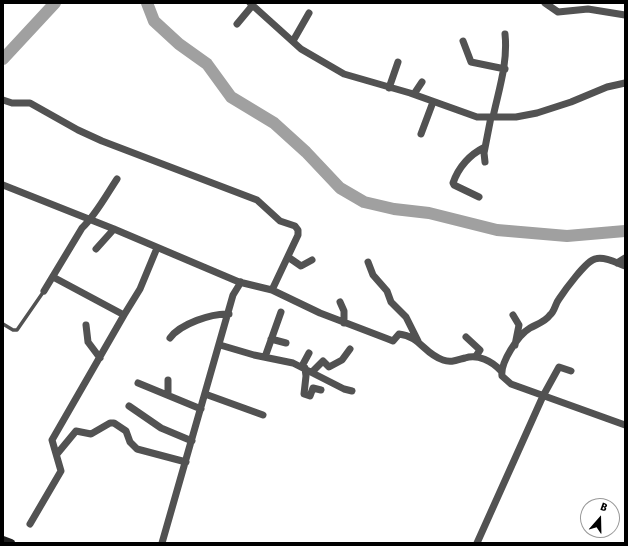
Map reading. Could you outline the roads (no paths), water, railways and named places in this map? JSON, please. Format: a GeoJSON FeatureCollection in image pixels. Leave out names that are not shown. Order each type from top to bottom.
{"type":"FeatureCollection","features":[{"type":"Feature","properties":{"kind":"street"},"geometry":{"type":"LineString","coordinates":[[545,3],[558,12],[588,9],[625,15]]}},
{"type":"Feature","properties":{"kind":"street"},"geometry":{"type":"LineString","coordinates":[[237,24],[254,5],[301,48],[344,74],[414,94],[470,116],[492,118],[516,117],[538,113],[571,102],[607,87],[625,83]]}},
{"type":"Feature","properties":{"kind":"street"},"geometry":{"type":"LineString","coordinates":[[293,40],[309,12]]}},
{"type":"Feature","properties":{"kind":"street"},"geometry":{"type":"LineString","coordinates":[[486,162],[485,147],[505,69],[507,51],[505,34]]}},
{"type":"Feature","properties":{"kind":"street"},"geometry":{"type":"LineString","coordinates":[[463,41],[471,62],[505,69]]}},
{"type":"Feature","properties":{"kind":"street"},"geometry":{"type":"LineString","coordinates":[[389,88],[398,62]]}},
{"type":"Feature","properties":{"kind":"street"},"geometry":{"type":"LineString","coordinates":[[414,94],[422,82]]}},
{"type":"Feature","properties":{"kind":"street"},"geometry":{"type":"LineString","coordinates":[[3,100],[12,103],[30,103],[78,130],[102,141],[257,200],[280,221],[295,226],[298,230],[298,235],[272,290]]}},
{"type":"Feature","properties":{"kind":"street"},"geometry":{"type":"LineString","coordinates":[[421,134],[432,102]]}},
{"type":"Feature","properties":{"kind":"street"},"geometry":{"type":"LineString","coordinates":[[479,196],[454,185],[453,183],[462,163],[475,152],[485,147]]}},
{"type":"Feature","properties":{"kind":"street"},"geometry":{"type":"LineString","coordinates":[[44,291],[82,228],[91,220],[117,179]]}},
{"type":"Feature","properties":{"kind":"street"},"geometry":{"type":"LineString","coordinates":[[3,186],[114,229],[241,282],[272,290],[344,323],[388,340],[393,340],[399,334],[419,341]]}},
{"type":"Feature","properties":{"kind":"street"},"geometry":{"type":"LineString","coordinates":[[96,250],[114,229]]}},
{"type":"Feature","properties":{"kind":"street"},"geometry":{"type":"LineString","coordinates":[[30,524],[61,471],[52,440],[145,279],[157,248]]}},
{"type":"Feature","properties":{"kind":"street"},"geometry":{"type":"LineString","coordinates":[[288,257],[301,266],[312,260]]}},
{"type":"Feature","properties":{"kind":"street"},"geometry":{"type":"LineString","coordinates":[[617,263],[625,258]]}},
{"type":"Feature","properties":{"kind":"street"},"geometry":{"type":"LineString","coordinates":[[625,266],[603,259],[595,259],[584,266],[559,299],[550,316],[528,329],[515,345],[504,360],[501,371],[502,376],[506,381],[543,396],[625,425]]}},
{"type":"Feature","properties":{"kind":"street"},"geometry":{"type":"LineString","coordinates":[[368,262],[373,275],[388,291],[391,302],[406,318],[419,341],[430,355],[446,361],[456,361],[465,357],[476,356],[485,359],[501,371]]}},
{"type":"Feature","properties":{"kind":"street"},"geometry":{"type":"LineString","coordinates":[[53,277],[124,315]]}},
{"type":"Feature","properties":{"kind":"street"},"geometry":{"type":"LineString","coordinates":[[162,543],[229,314],[233,295],[241,282]]}},
{"type":"Feature","properties":{"kind":"street"},"geometry":{"type":"LineString","coordinates":[[340,302],[344,311],[344,323]]}},
{"type":"Feature","properties":{"kind":"street"},"geometry":{"type":"LineString","coordinates":[[265,357],[281,312]]}},
{"type":"Feature","properties":{"kind":"street"},"geometry":{"type":"LineString","coordinates":[[170,338],[176,330],[187,324],[229,314]]}},
{"type":"Feature","properties":{"kind":"street"},"geometry":{"type":"LineString","coordinates":[[513,315],[519,324],[515,345]]}},
{"type":"Feature","properties":{"kind":"street"},"geometry":{"type":"LineString","coordinates":[[86,325],[88,342],[100,358]]}},
{"type":"Feature","properties":{"kind":"street"},"geometry":{"type":"LineString","coordinates":[[466,337],[480,350],[476,356]]}},
{"type":"Feature","properties":{"kind":"street"},"geometry":{"type":"LineString","coordinates":[[271,339],[286,343]]}},
{"type":"Feature","properties":{"kind":"street"},"geometry":{"type":"LineString","coordinates":[[220,345],[303,367],[338,387],[352,391]]}},
{"type":"Feature","properties":{"kind":"street"},"geometry":{"type":"LineString","coordinates":[[312,372],[323,361],[329,367],[337,364],[350,349]]}},
{"type":"Feature","properties":{"kind":"street"},"geometry":{"type":"LineString","coordinates":[[309,353],[303,367],[306,376],[304,394],[310,396],[313,388],[321,390]]}},
{"type":"Feature","properties":{"kind":"street"},"geometry":{"type":"LineString","coordinates":[[477,543],[543,396],[559,368],[571,371]]}},
{"type":"Feature","properties":{"kind":"street"},"geometry":{"type":"LineString","coordinates":[[168,380],[168,395]]}},
{"type":"Feature","properties":{"kind":"street"},"geometry":{"type":"LineString","coordinates":[[138,383],[201,409]]}},
{"type":"Feature","properties":{"kind":"street"},"geometry":{"type":"LineString","coordinates":[[205,394],[263,415]]}},
{"type":"Feature","properties":{"kind":"street"},"geometry":{"type":"LineString","coordinates":[[129,406],[161,428],[192,441]]}},
{"type":"Feature","properties":{"kind":"street"},"geometry":{"type":"LineString","coordinates":[[57,454],[76,431],[91,434],[110,423],[114,423],[126,431],[130,442],[137,449],[186,462]]}},
{"type":"Feature","properties":{"kind":"street"},"geometry":{"type":"LineString","coordinates":[[3,540],[11,543]]}},
{"type":"Feature","properties":{"kind":"lane"},"geometry":{"type":"LineString","coordinates":[[3,324],[18,330],[44,291]]}},
{"type":"Feature","properties":{"kind":"waterway"},"geometry":{"type":"LineString","coordinates":[[3,59],[55,3]]}},
{"type":"Feature","properties":{"kind":"waterway"},"geometry":{"type":"LineString","coordinates":[[147,3],[154,21],[179,44],[207,64],[231,97],[274,123],[306,152],[340,188],[364,202],[394,209],[429,213],[497,230],[567,236],[625,231]]}}]}
